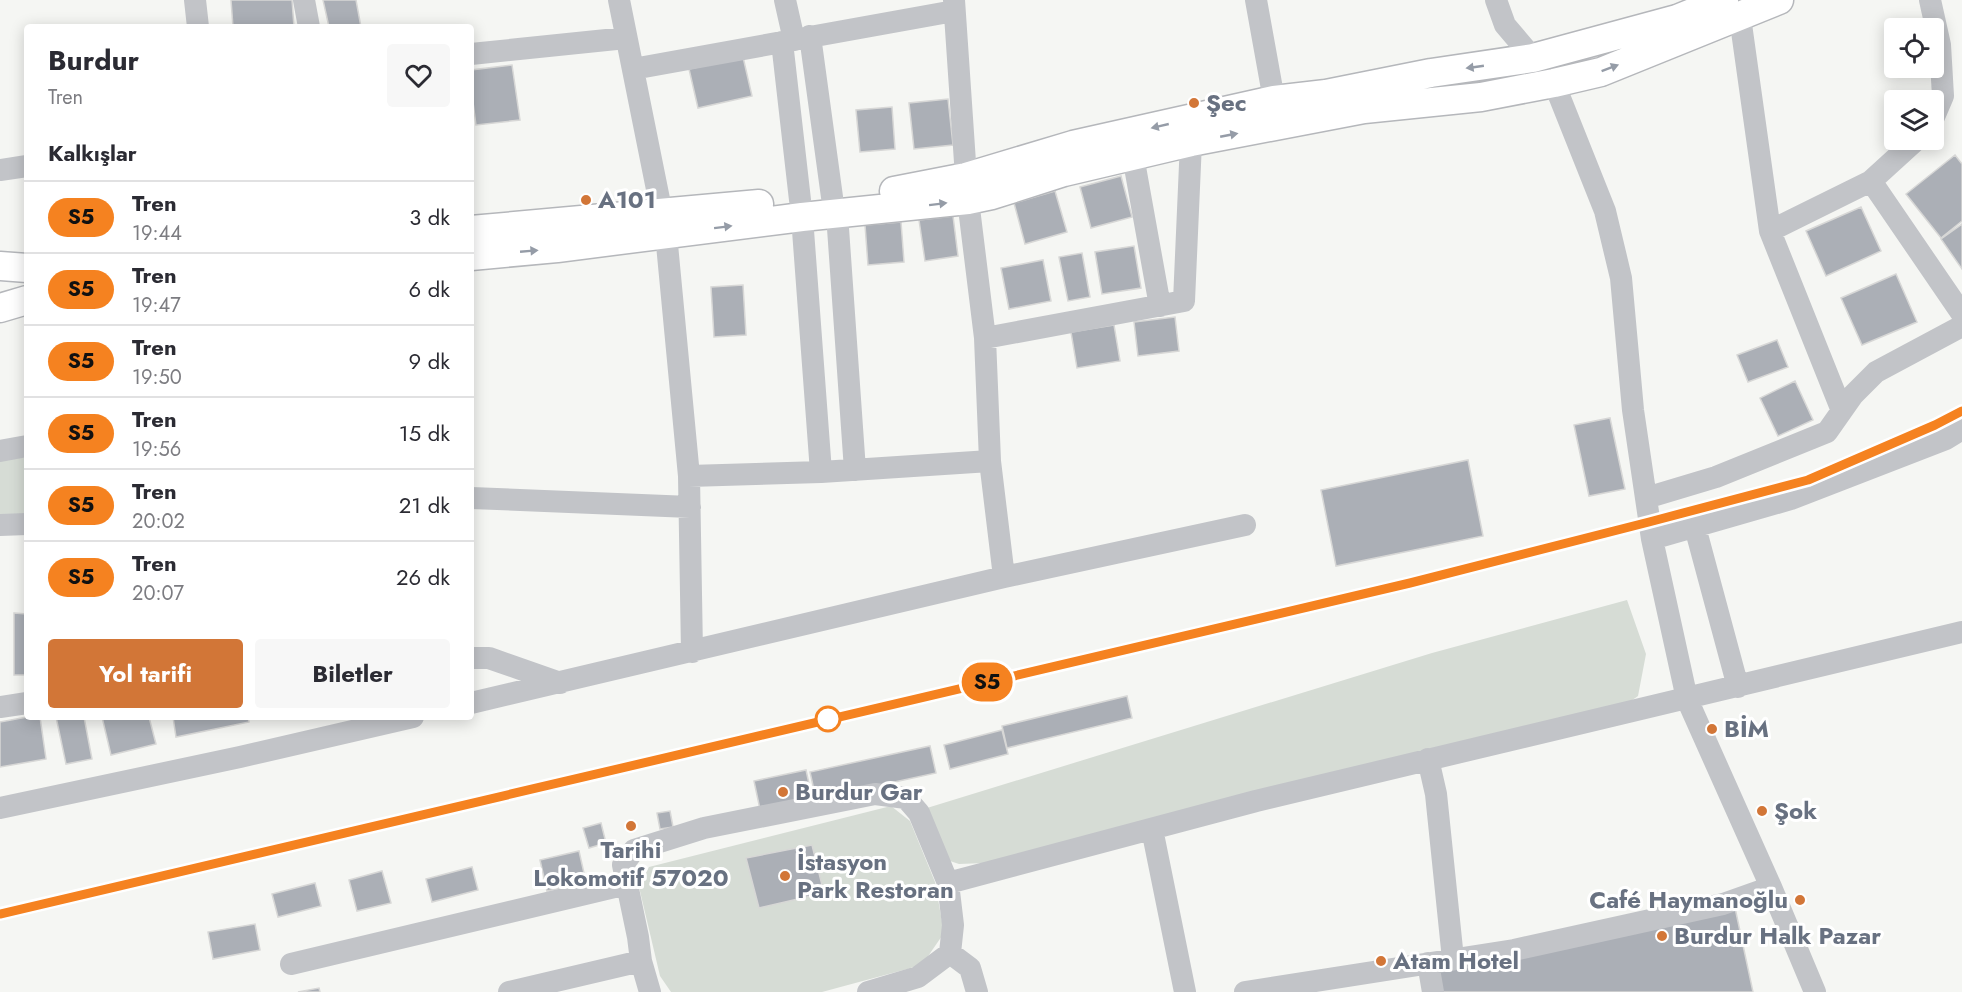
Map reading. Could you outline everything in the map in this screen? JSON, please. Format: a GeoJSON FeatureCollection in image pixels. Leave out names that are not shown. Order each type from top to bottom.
{"type":"FeatureCollection","features":[{"type":"Feature","properties":{"kind":"main road"},"geometry":{"type":"LineString","coordinates":[[967,188],[1073,146],[1274,100],[1326,94],[1431,73],[1533,58],[1675,9],[1732,8],[1779,0]]}},
{"type":"Feature","properties":{"kind":"main road"},"geometry":{"type":"LineString","coordinates":[[474,230],[664,224],[834,206],[908,189],[967,188],[992,195],[1064,172],[1191,142],[1364,110],[1481,97],[1601,72],[1732,8]]}},
{"type":"Feature","properties":{"kind":"main road"},"geometry":{"type":"LineString","coordinates":[[1533,58],[1554,83]]}},
{"type":"Feature","properties":{"kind":"main road"},"geometry":{"type":"LineString","coordinates":[[474,256],[557,248],[664,224]]}},
{"type":"Feature","properties":{"kind":"main road"},"geometry":{"type":"LineString","coordinates":[[0,266],[24,268]]}},
{"type":"Feature","properties":{"kind":"main road"},"geometry":{"type":"LineString","coordinates":[[0,308],[24,301]]}},
{"type":"Feature","properties":{"kind":"street"},"geometry":{"type":"LineString","coordinates":[[195,0],[198,24]]}},
{"type":"Feature","properties":{"kind":"street"},"geometry":{"type":"LineString","coordinates":[[304,0],[308,24]]}},
{"type":"Feature","properties":{"kind":"street"},"geometry":{"type":"LineString","coordinates":[[619,0],[664,224],[689,476],[692,652]]}},
{"type":"Feature","properties":{"kind":"street"},"geometry":{"type":"LineString","coordinates":[[785,0],[834,206],[855,470]]}},
{"type":"Feature","properties":{"kind":"street"},"geometry":{"type":"LineString","coordinates":[[1256,0],[1274,100]]}},
{"type":"Feature","properties":{"kind":"street"},"geometry":{"type":"LineString","coordinates":[[1496,0],[1505,25],[1533,58]]}},
{"type":"Feature","properties":{"kind":"street"},"geometry":{"type":"LineString","coordinates":[[1930,0],[1940,45],[1943,90]]}},
{"type":"Feature","properties":{"kind":"street"},"geometry":{"type":"LineString","coordinates":[[633,69],[954,6],[967,188],[986,338],[990,461],[1004,577]]}},
{"type":"Feature","properties":{"kind":"street"},"geometry":{"type":"LineString","coordinates":[[1732,8],[1770,231],[1842,411]]}},
{"type":"Feature","properties":{"kind":"street"},"geometry":{"type":"LineString","coordinates":[[474,54],[626,38]]}},
{"type":"Feature","properties":{"kind":"street"},"geometry":{"type":"LineString","coordinates":[[795,39],[801,209],[821,472]]}},
{"type":"Feature","properties":{"kind":"street"},"geometry":{"type":"LineString","coordinates":[[1554,83],[1605,211],[1621,278],[1633,410],[1652,539],[1687,699],[1815,992]]}},
{"type":"Feature","properties":{"kind":"street"},"geometry":{"type":"LineString","coordinates":[[986,338],[1184,301],[1191,142]]}},
{"type":"Feature","properties":{"kind":"street"},"geometry":{"type":"LineString","coordinates":[[1770,231],[1870,181],[1905,150]]}},
{"type":"Feature","properties":{"kind":"street"},"geometry":{"type":"LineString","coordinates":[[1133,156],[1160,306]]}},
{"type":"Feature","properties":{"kind":"street"},"geometry":{"type":"LineString","coordinates":[[0,170],[24,166]]}},
{"type":"Feature","properties":{"kind":"street"},"geometry":{"type":"LineString","coordinates":[[1870,181],[1962,314]]}},
{"type":"Feature","properties":{"kind":"street"},"geometry":{"type":"LineString","coordinates":[[1646,498],[1716,477],[1827,432],[1852,395],[1876,372],[1962,326]]}},
{"type":"Feature","properties":{"kind":"street"},"geometry":{"type":"LineString","coordinates":[[1652,539],[1791,500],[1946,439],[1962,429]]}},
{"type":"Feature","properties":{"kind":"street"},"geometry":{"type":"LineString","coordinates":[[0,451],[24,447]]}},
{"type":"Feature","properties":{"kind":"street"},"geometry":{"type":"LineString","coordinates":[[689,476],[821,472],[990,461]]}},
{"type":"Feature","properties":{"kind":"street"},"geometry":{"type":"LineString","coordinates":[[474,498],[690,507]]}},
{"type":"Feature","properties":{"kind":"street"},"geometry":{"type":"LineString","coordinates":[[0,525],[24,524]]}},
{"type":"Feature","properties":{"kind":"street"},"geometry":{"type":"LineString","coordinates":[[474,703],[1004,577],[1245,525]]}},
{"type":"Feature","properties":{"kind":"street"},"geometry":{"type":"LineString","coordinates":[[1695,527],[1738,687]]}},
{"type":"Feature","properties":{"kind":"street"},"geometry":{"type":"LineString","coordinates":[[948,883],[1428,759],[1962,632]]}},
{"type":"Feature","properties":{"kind":"street"},"geometry":{"type":"LineString","coordinates":[[474,658],[489,658],[560,683]]}},
{"type":"Feature","properties":{"kind":"street"},"geometry":{"type":"LineString","coordinates":[[0,707],[24,703]]}},
{"type":"Feature","properties":{"kind":"street"},"geometry":{"type":"LineString","coordinates":[[0,808],[240,757],[397,720]]}},
{"type":"Feature","properties":{"kind":"street"},"geometry":{"type":"LineString","coordinates":[[1428,759],[1436,794],[1453,959]]}},
{"type":"Feature","properties":{"kind":"street"},"geometry":{"type":"LineString","coordinates":[[650,992],[641,961],[623,865],[634,850],[704,828],[875,794],[906,798],[919,813],[948,883],[953,925],[950,953],[918,976],[868,992]]}},
{"type":"Feature","properties":{"kind":"street"},"geometry":{"type":"LineString","coordinates":[[1152,829],[1185,992]]}},
{"type":"Feature","properties":{"kind":"street"},"geometry":{"type":"LineString","coordinates":[[291,964],[627,884]]}},
{"type":"Feature","properties":{"kind":"street"},"geometry":{"type":"LineString","coordinates":[[1245,992],[1320,986],[1428,963],[1514,950],[1723,904],[1771,887]]}},
{"type":"Feature","properties":{"kind":"street"},"geometry":{"type":"LineString","coordinates":[[950,953],[970,968],[977,992]]}},
{"type":"Feature","properties":{"kind":"street"},"geometry":{"type":"LineString","coordinates":[[509,992],[641,961]]}},
{"type":"Feature","properties":{"kind":"street"},"geometry":{"type":"LineString","coordinates":[[1428,963],[1433,992]]}},
{"type":"Feature","properties":{"kind":"shaded area"},"geometry":{"type":"Polygon","coordinates":[[[24,457],[24,515],[0,517],[0,460],[24,457]]]}},
{"type":"Feature","properties":{"kind":"shaded area"},"geometry":{"type":"Polygon","coordinates":[[[1627,600],[1646,654],[1638,696],[1610,716],[985,863],[959,864],[941,858],[927,808],[1432,653],[1627,600]]]}},
{"type":"Feature","properties":{"kind":"shaded area"},"geometry":{"type":"Polygon","coordinates":[[[891,806],[910,821],[935,882],[944,933],[922,965],[822,992],[671,992],[660,976],[639,887],[649,867],[891,806]]]}},
{"type":"Feature","properties":{"kind":"building"},"geometry":{"type":"Polygon","coordinates":[[[231,0],[292,0],[294,24],[233,24],[231,0]]]}},
{"type":"Feature","properties":{"kind":"building"},"geometry":{"type":"Polygon","coordinates":[[[323,0],[356,0],[360,24],[328,24],[323,0]]]}},
{"type":"Feature","properties":{"kind":"building"},"geometry":{"type":"Polygon","coordinates":[[[743,57],[752,96],[698,108],[689,69],[743,57]]]}},
{"type":"Feature","properties":{"kind":"building"},"geometry":{"type":"Polygon","coordinates":[[[512,65],[520,120],[476,125],[474,70],[512,65]]]}},
{"type":"Feature","properties":{"kind":"building"},"geometry":{"type":"Polygon","coordinates":[[[948,99],[953,145],[914,149],[909,103],[948,99]]]}},
{"type":"Feature","properties":{"kind":"building"},"geometry":{"type":"Polygon","coordinates":[[[892,107],[895,149],[860,152],[856,110],[892,107]]]}},
{"type":"Feature","properties":{"kind":"building"},"geometry":{"type":"Polygon","coordinates":[[[1955,155],[1962,164],[1962,221],[1941,238],[1906,194],[1955,155]]]}},
{"type":"Feature","properties":{"kind":"building"},"geometry":{"type":"Polygon","coordinates":[[[1121,176],[1132,217],[1091,228],[1080,187],[1121,176]]]}},
{"type":"Feature","properties":{"kind":"building"},"geometry":{"type":"Polygon","coordinates":[[[1055,191],[1067,232],[1025,244],[1014,203],[1055,191]]]}},
{"type":"Feature","properties":{"kind":"building"},"geometry":{"type":"Polygon","coordinates":[[[1861,207],[1881,251],[1826,276],[1806,231],[1861,207]]]}},
{"type":"Feature","properties":{"kind":"building"},"geometry":{"type":"Polygon","coordinates":[[[953,216],[958,256],[925,261],[919,220],[953,216]]]}},
{"type":"Feature","properties":{"kind":"building"},"geometry":{"type":"Polygon","coordinates":[[[901,222],[904,262],[868,265],[865,225],[901,222]]]}},
{"type":"Feature","properties":{"kind":"building"},"geometry":{"type":"Polygon","coordinates":[[[1962,224],[1962,269],[1941,239],[1962,224]]]}},
{"type":"Feature","properties":{"kind":"building"},"geometry":{"type":"Polygon","coordinates":[[[1134,246],[1141,288],[1102,294],[1095,252],[1134,246]]]}},
{"type":"Feature","properties":{"kind":"building"},"geometry":{"type":"Polygon","coordinates":[[[1082,253],[1090,297],[1068,301],[1059,257],[1082,253]]]}},
{"type":"Feature","properties":{"kind":"building"},"geometry":{"type":"Polygon","coordinates":[[[1043,260],[1051,301],[1009,309],[1001,268],[1043,260]]]}},
{"type":"Feature","properties":{"kind":"building"},"geometry":{"type":"Polygon","coordinates":[[[1896,274],[1917,322],[1862,345],[1841,298],[1896,274]]]}},
{"type":"Feature","properties":{"kind":"building"},"geometry":{"type":"Polygon","coordinates":[[[743,285],[746,335],[714,337],[711,287],[743,285]]]}},
{"type":"Feature","properties":{"kind":"building"},"geometry":{"type":"Polygon","coordinates":[[[1175,317],[1179,351],[1138,356],[1134,322],[1175,317]]]}},
{"type":"Feature","properties":{"kind":"building"},"geometry":{"type":"Polygon","coordinates":[[[1114,325],[1120,361],[1077,368],[1071,332],[1114,325]]]}},
{"type":"Feature","properties":{"kind":"building"},"geometry":{"type":"Polygon","coordinates":[[[1777,340],[1788,367],[1748,382],[1737,355],[1777,340]]]}},
{"type":"Feature","properties":{"kind":"building"},"geometry":{"type":"Polygon","coordinates":[[[1795,381],[1813,420],[1778,436],[1760,398],[1795,381]]]}},
{"type":"Feature","properties":{"kind":"building"},"geometry":{"type":"Polygon","coordinates":[[[1610,418],[1625,489],[1589,496],[1574,425],[1610,418]]]}},
{"type":"Feature","properties":{"kind":"building"},"geometry":{"type":"Polygon","coordinates":[[[1468,460],[1483,536],[1336,566],[1321,490],[1468,460]]]}},
{"type":"Feature","properties":{"kind":"building"},"geometry":{"type":"Polygon","coordinates":[[[14,613],[24,614],[24,675],[14,675],[14,613]]]}},
{"type":"Feature","properties":{"kind":"building"},"geometry":{"type":"Polygon","coordinates":[[[1127,696],[1132,718],[1007,748],[1002,726],[1127,696]]]}},
{"type":"Feature","properties":{"kind":"building"},"geometry":{"type":"Polygon","coordinates":[[[24,718],[24,720],[40,720],[46,759],[0,767],[0,722],[24,718]]]}},
{"type":"Feature","properties":{"kind":"building"},"geometry":{"type":"Polygon","coordinates":[[[57,720],[85,720],[92,759],[66,764],[57,720]]]}},
{"type":"Feature","properties":{"kind":"building"},"geometry":{"type":"Polygon","coordinates":[[[103,720],[150,720],[156,744],[111,755],[103,720]]]}},
{"type":"Feature","properties":{"kind":"building"},"geometry":{"type":"Polygon","coordinates":[[[173,720],[249,720],[249,722],[176,737],[173,720]]]}},
{"type":"Feature","properties":{"kind":"building"},"geometry":{"type":"Polygon","coordinates":[[[1002,730],[1008,754],[950,769],[944,745],[1002,730]]]}},
{"type":"Feature","properties":{"kind":"building"},"geometry":{"type":"Polygon","coordinates":[[[930,746],[936,773],[816,799],[810,772],[930,746]]]}},
{"type":"Feature","properties":{"kind":"building","name":"Burdur Gar"},"geometry":{"type":"Polygon","coordinates":[[[806,770],[813,802],[761,814],[754,781],[806,770]]]}},
{"type":"Feature","properties":{"kind":"building"},"geometry":{"type":"Polygon","coordinates":[[[670,811],[673,827],[660,829],[657,813],[670,811]]]}},
{"type":"Feature","properties":{"kind":"building"},"geometry":{"type":"Polygon","coordinates":[[[601,823],[606,843],[589,848],[583,828],[601,823]]]}},
{"type":"Feature","properties":{"kind":"building","name":"İstasyon Park Restoran"},"geometry":{"type":"Polygon","coordinates":[[[812,845],[824,893],[759,908],[746,858],[812,845]]]}},
{"type":"Feature","properties":{"kind":"building"},"geometry":{"type":"Polygon","coordinates":[[[579,851],[586,882],[547,891],[540,860],[579,851]]]}},
{"type":"Feature","properties":{"kind":"building"},"geometry":{"type":"Polygon","coordinates":[[[472,867],[478,890],[432,902],[426,879],[472,867]]]}},
{"type":"Feature","properties":{"kind":"building"},"geometry":{"type":"Polygon","coordinates":[[[382,871],[391,903],[357,911],[349,880],[382,871]]]}},
{"type":"Feature","properties":{"kind":"building"},"geometry":{"type":"Polygon","coordinates":[[[315,883],[321,906],[278,917],[272,894],[315,883]]]}},
{"type":"Feature","properties":{"kind":"building","name":"Burdur Halk Pazar"},"geometry":{"type":"Polygon","coordinates":[[[1734,903],[1753,992],[1436,992],[1431,969],[1734,903]]]}},
{"type":"Feature","properties":{"kind":"building"},"geometry":{"type":"Polygon","coordinates":[[[255,924],[260,950],[213,959],[208,932],[255,924]]]}},
{"type":"Feature","properties":{"kind":"building"},"geometry":{"type":"Polygon","coordinates":[[[319,988],[320,992],[298,992],[319,988]]]}},
{"type":"Feature","properties":{"kind":"railway"},"geometry":{"type":"LineString","coordinates":[[0,914],[1410,583],[1649,522],[1808,479],[1935,425],[1962,411]]}},
{"type":"Feature","properties":{"kind":"train","name":"S5"},"geometry":{"type":"LineString","coordinates":[[0,914],[1410,583],[1649,522],[1808,480],[1962,411]]}},
{"type":"Feature","properties":{"kind":"place","name":"Şec"},"geometry":{"type":"Point","coordinates":[1194,103]}},
{"type":"Feature","properties":{"kind":"place","name":"A101"},"geometry":{"type":"Point","coordinates":[586,200]}},
{"type":"Feature","properties":{"kind":"place","name":"BİM"},"geometry":{"type":"Point","coordinates":[1712,729]}},
{"type":"Feature","properties":{"kind":"place","name":"Burdur Gar"},"geometry":{"type":"Point","coordinates":[783,792]}},
{"type":"Feature","properties":{"kind":"place","name":"Şok"},"geometry":{"type":"Point","coordinates":[1762,811]}},
{"type":"Feature","properties":{"kind":"place","name":"Tarihi Lokomotif 57020"},"geometry":{"type":"Point","coordinates":[631,826]}},
{"type":"Feature","properties":{"kind":"place","name":"İstasyon Park Restoran"},"geometry":{"type":"Point","coordinates":[785,876]}},
{"type":"Feature","properties":{"kind":"place","name":"Café Haymanoğlu"},"geometry":{"type":"Point","coordinates":[1800,900]}},
{"type":"Feature","properties":{"kind":"place","name":"Burdur Halk Pazar"},"geometry":{"type":"Point","coordinates":[1662,936]}},
{"type":"Feature","properties":{"kind":"place","name":"Atam Hotel"},"geometry":{"type":"Point","coordinates":[1381,961]}}]}
